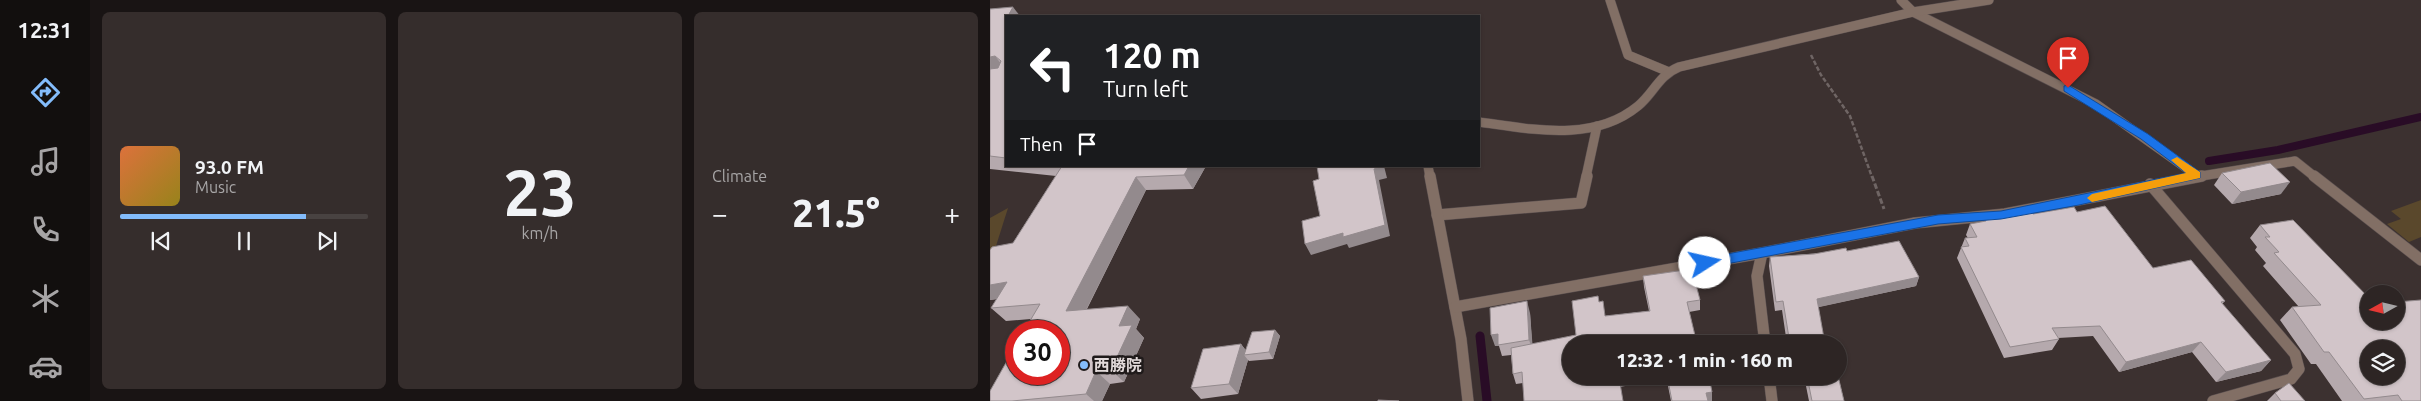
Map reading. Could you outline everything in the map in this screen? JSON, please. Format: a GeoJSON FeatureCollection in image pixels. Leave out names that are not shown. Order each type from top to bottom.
{"type":"FeatureCollection","features":[{"type":"Feature","properties":{"kind":"street"},"geometry":{"type":"LineString","coordinates":[[1610,0],[1628,56],[1669,72]]}},
{"type":"Feature","properties":{"kind":"street"},"geometry":{"type":"LineString","coordinates":[[1901,0],[1913,12],[2053,80],[2096,104],[2144,136],[2196,175]]}},
{"type":"Feature","properties":{"kind":"street"},"geometry":{"type":"LineString","coordinates":[[1480,122],[1560,132],[1597,126],[1622,117],[1638,106],[1669,72],[1698,62],[1913,12],[1989,0]]}},
{"type":"Feature","properties":{"kind":"street"},"geometry":{"type":"LineString","coordinates":[[1437,215],[1581,203],[1597,126]]}},
{"type":"Feature","properties":{"kind":"street"},"geometry":{"type":"LineString","coordinates":[[1455,308],[1938,219],[2001,215],[2079,201],[2196,175],[2295,161],[2421,260]]}},
{"type":"Feature","properties":{"kind":"street"},"geometry":{"type":"LineString","coordinates":[[1428,167],[1461,339],[1468,401]]}},
{"type":"Feature","properties":{"kind":"street"},"geometry":{"type":"LineString","coordinates":[[2150,184],[2295,354],[2299,370],[2291,379],[2213,401]]}},
{"type":"Feature","properties":{"kind":"street"},"geometry":{"type":"LineString","coordinates":[[1762,252],[1757,276],[1764,335]]}},
{"type":"Feature","properties":{"kind":"street"},"geometry":{"type":"LineString","coordinates":[[1770,385],[1772,401]]}},
{"type":"Feature","properties":{"kind":"path"},"geometry":{"type":"LineString","coordinates":[[1803,39],[1821,75],[1850,116],[1891,228]]}},
{"type":"Feature","properties":{"kind":"shaded area"},"geometry":{"type":"Polygon","coordinates":[[[2421,200],[2421,237],[2409,242],[2387,224],[2401,219],[2391,211],[2421,200]]]}},
{"type":"Feature","properties":{"kind":"shaded area"},"geometry":{"type":"Polygon","coordinates":[[[1008,208],[990,265],[990,218],[1008,208]]]}},
{"type":"Feature","properties":{"kind":"building"},"geometry":{"type":"Polygon","coordinates":[[[1013,7],[1009,15],[1005,15],[1005,158],[990,156],[990,69],[998,68],[1001,61],[995,56],[990,57],[990,9],[1013,7]]]}},
{"type":"Feature","properties":{"kind":"building"},"geometry":{"type":"Polygon","coordinates":[[[2270,163],[2290,182],[2241,192],[2222,173],[2270,163]]]}},
{"type":"Feature","properties":{"kind":"building"},"geometry":{"type":"Polygon","coordinates":[[[1061,167],[1188,167],[1184,175],[1136,177],[1066,311],[1128,306],[1119,326],[1132,325],[1111,370],[1096,371],[1086,394],[1012,401],[990,401],[990,391],[1005,364],[1005,385],[1070,385],[1070,320],[1031,320],[1040,304],[991,308],[1007,282],[990,285],[990,250],[992,247],[1013,243],[1061,167]]]}},
{"type":"Feature","properties":{"kind":"building"},"geometry":{"type":"Polygon","coordinates":[[[1317,167],[1382,167],[1374,169],[1385,225],[1343,237],[1343,233],[1305,244],[1302,221],[1320,216],[1313,181],[1319,179],[1317,167]]]}},
{"type":"Feature","properties":{"kind":"building"},"geometry":{"type":"Polygon","coordinates":[[[2105,206],[2153,268],[2191,260],[2225,301],[2221,302],[2271,360],[2226,372],[2201,342],[2126,362],[2100,326],[2052,328],[2059,339],[2010,347],[1961,247],[1969,246],[1965,238],[1977,237],[1970,224],[1986,221],[1985,219],[2032,212],[2033,214],[2074,207],[2077,212],[2105,206]]]}},
{"type":"Feature","properties":{"kind":"building"},"geometry":{"type":"Polygon","coordinates":[[[2293,220],[2360,289],[2360,330],[2405,330],[2405,301],[2421,300],[2421,401],[2402,401],[2398,395],[2364,399],[2329,352],[2324,352],[2292,307],[2321,305],[2274,253],[2279,252],[2265,237],[2270,237],[2260,225],[2293,220]]]}},
{"type":"Feature","properties":{"kind":"building"},"geometry":{"type":"Polygon","coordinates":[[[1899,241],[1919,277],[1817,299],[1823,335],[1789,335],[1783,301],[1776,302],[1770,257],[1814,254],[1846,248],[1847,251],[1899,241]]]}},
{"type":"Feature","properties":{"kind":"building"},"geometry":{"type":"Polygon","coordinates":[[[1692,269],[1700,300],[1687,302],[1695,335],[1576,335],[1572,301],[1598,296],[1599,302],[1603,301],[1605,316],[1650,311],[1643,276],[1692,269]]]}},
{"type":"Feature","properties":{"kind":"building"},"geometry":{"type":"Polygon","coordinates":[[[1527,301],[1529,340],[1498,345],[1498,334],[1491,335],[1490,308],[1527,301]]]}},
{"type":"Feature","properties":{"kind":"building"},"geometry":{"type":"Polygon","coordinates":[[[1275,330],[1269,352],[1244,355],[1252,332],[1275,330]]]}},
{"type":"Feature","properties":{"kind":"building"},"geometry":{"type":"Polygon","coordinates":[[[1562,338],[1562,385],[1620,385],[1623,401],[1524,401],[1522,372],[1513,374],[1511,348],[1562,338]]]}},
{"type":"Feature","properties":{"kind":"building"},"geometry":{"type":"Polygon","coordinates":[[[1241,344],[1229,384],[1191,388],[1203,349],[1241,344]]]}},
{"type":"Feature","properties":{"kind":"building"},"geometry":{"type":"Polygon","coordinates":[[[2289,383],[2305,401],[2281,401],[2275,393],[2289,383]]]}},
{"type":"Feature","properties":{"kind":"building"},"geometry":{"type":"Polygon","coordinates":[[[1669,385],[1711,385],[1712,392],[1706,393],[1708,401],[1672,401],[1669,385]]]}},
{"type":"Feature","properties":{"kind":"building"},"geometry":{"type":"Polygon","coordinates":[[[1809,385],[1840,385],[1844,401],[1812,401],[1809,385]]]}},
{"type":"Feature","properties":{"kind":"waterway"},"geometry":{"type":"LineString","coordinates":[[2209,161],[2278,150],[2421,117]]}},
{"type":"Feature","properties":{"kind":"waterway"},"geometry":{"type":"LineString","coordinates":[[1480,336],[1487,401]]}},
{"type":"Feature","properties":{"kind":"slow traffic"},"geometry":{"type":"LineString","coordinates":[[2092,198],[2196,175],[2177,160]]}},
{"type":"Feature","properties":{"kind":"place","name":"西勝院"},"geometry":{"type":"Point","coordinates":[1084,365]}},
{"type":"Feature","properties":{"kind":"route"},"geometry":{"type":"LineString","coordinates":[[1705,263],[1938,219],[2001,215],[2079,201],[2196,175],[2144,136],[2068,88]]}}]}
